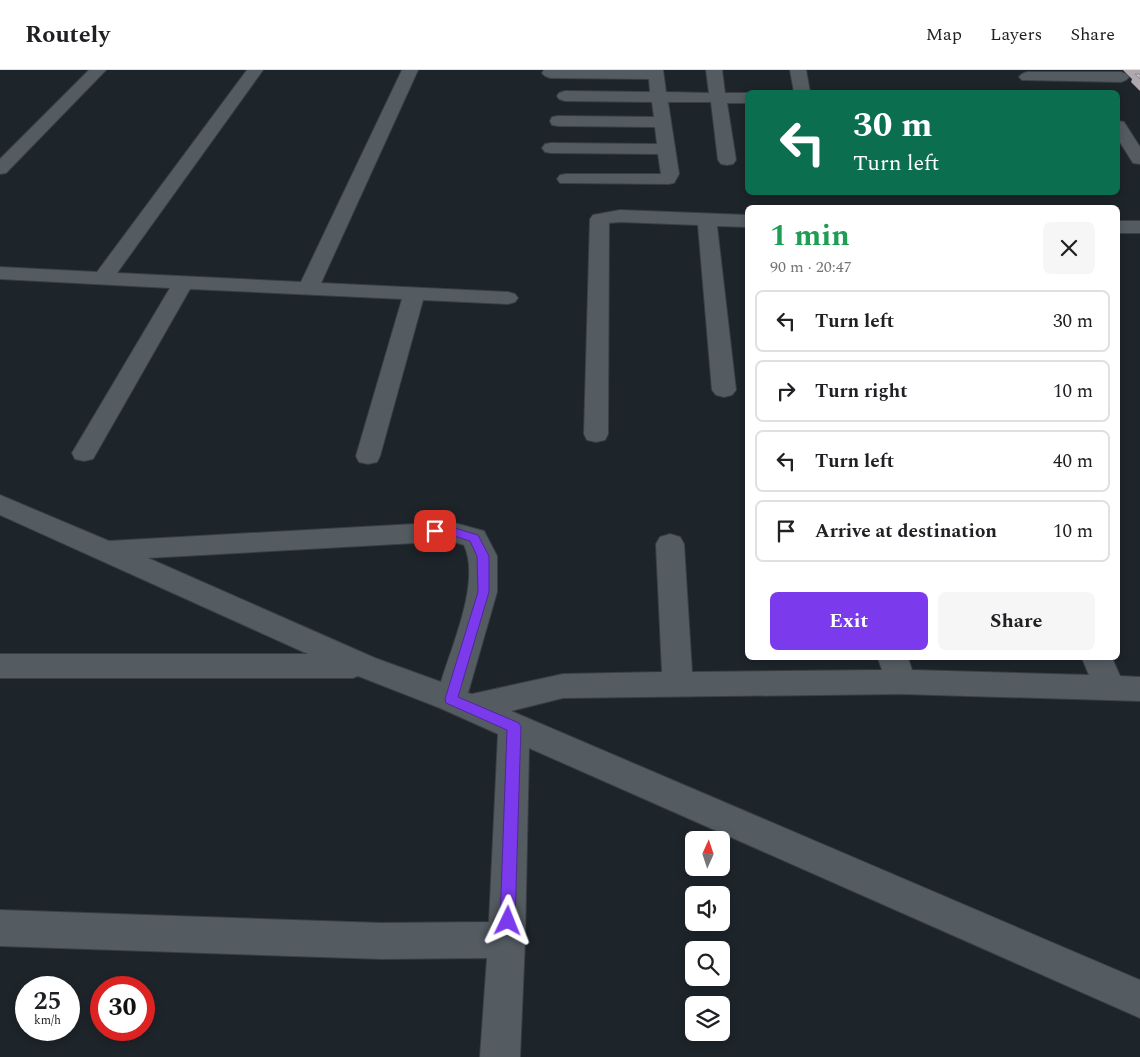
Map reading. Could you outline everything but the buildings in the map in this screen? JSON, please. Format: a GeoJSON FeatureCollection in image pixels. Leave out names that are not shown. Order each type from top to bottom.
{"type":"FeatureCollection","features":[{"type":"Feature","properties":{"kind":"street"},"geometry":{"type":"LineString","coordinates":[[0,169],[98,70]]}},
{"type":"Feature","properties":{"kind":"street"},"geometry":{"type":"LineString","coordinates":[[103,278],[255,70]]}},
{"type":"Feature","properties":{"kind":"street"},"geometry":{"type":"LineString","coordinates":[[308,289],[410,70]]}},
{"type":"Feature","properties":{"kind":"street"},"geometry":{"type":"LineString","coordinates":[[714,70],[727,160]]}},
{"type":"Feature","properties":{"kind":"street"},"geometry":{"type":"LineString","coordinates":[[798,70],[802,90]]}},
{"type":"Feature","properties":{"kind":"street"},"geometry":{"type":"LineString","coordinates":[[550,73],[656,72],[670,174],[668,179],[566,179]]}},
{"type":"Feature","properties":{"kind":"street"},"geometry":{"type":"LineString","coordinates":[[1024,73],[1123,78]]}},
{"type":"Feature","properties":{"kind":"street"},"geometry":{"type":"LineString","coordinates":[[1024,73],[1036,90]]}},
{"type":"Feature","properties":{"kind":"street"},"geometry":{"type":"LineString","coordinates":[[565,96],[745,98]]}},
{"type":"Feature","properties":{"kind":"street"},"geometry":{"type":"LineString","coordinates":[[558,121],[662,122]]}},
{"type":"Feature","properties":{"kind":"street"},"geometry":{"type":"LineString","coordinates":[[1120,129],[1140,159]]}},
{"type":"Feature","properties":{"kind":"street"},"geometry":{"type":"LineString","coordinates":[[551,148],[666,149]]}},
{"type":"Feature","properties":{"kind":"street"},"geometry":{"type":"LineString","coordinates":[[1120,159],[1140,159]]}},
{"type":"Feature","properties":{"kind":"street"},"geometry":{"type":"LineString","coordinates":[[596,434],[600,219],[620,216],[745,221]]}},
{"type":"Feature","properties":{"kind":"street"},"geometry":{"type":"LineString","coordinates":[[707,220],[724,390]]}},
{"type":"Feature","properties":{"kind":"street"},"geometry":{"type":"LineString","coordinates":[[1120,227],[1140,227]]}},
{"type":"Feature","properties":{"kind":"street"},"geometry":{"type":"LineString","coordinates":[[0,273],[508,298]]}},
{"type":"Feature","properties":{"kind":"street"},"geometry":{"type":"LineString","coordinates":[[84,453],[183,283]]}},
{"type":"Feature","properties":{"kind":"street"},"geometry":{"type":"LineString","coordinates":[[368,456],[414,294]]}},
{"type":"Feature","properties":{"kind":"street"},"geometry":{"type":"LineString","coordinates":[[0,504],[364,666],[460,703],[1140,998]]}},
{"type":"Feature","properties":{"kind":"street"},"geometry":{"type":"LineString","coordinates":[[105,551],[451,531],[474,538],[483,556],[484,592],[460,703]]}},
{"type":"Feature","properties":{"kind":"street"},"geometry":{"type":"LineString","coordinates":[[670,544],[678,686]]}},
{"type":"Feature","properties":{"kind":"street"},"geometry":{"type":"LineString","coordinates":[[1098,660],[1110,689]]}},
{"type":"Feature","properties":{"kind":"street"},"geometry":{"type":"LineString","coordinates":[[0,666],[364,666]]}},
{"type":"Feature","properties":{"kind":"street"},"geometry":{"type":"LineString","coordinates":[[460,703],[563,686],[678,686],[897,670],[1110,689],[1140,689]]}},
{"type":"Feature","properties":{"kind":"street"},"geometry":{"type":"LineString","coordinates":[[500,1057],[507,940],[514,727]]}},
{"type":"Feature","properties":{"kind":"street"},"geometry":{"type":"LineString","coordinates":[[0,928],[382,941],[507,940]]}},
{"type":"Feature","properties":{"kind":"route"},"geometry":{"type":"LineString","coordinates":[[435,531],[451,531],[474,538],[483,556],[484,592],[451,699],[514,727],[508,921]]}}]}
